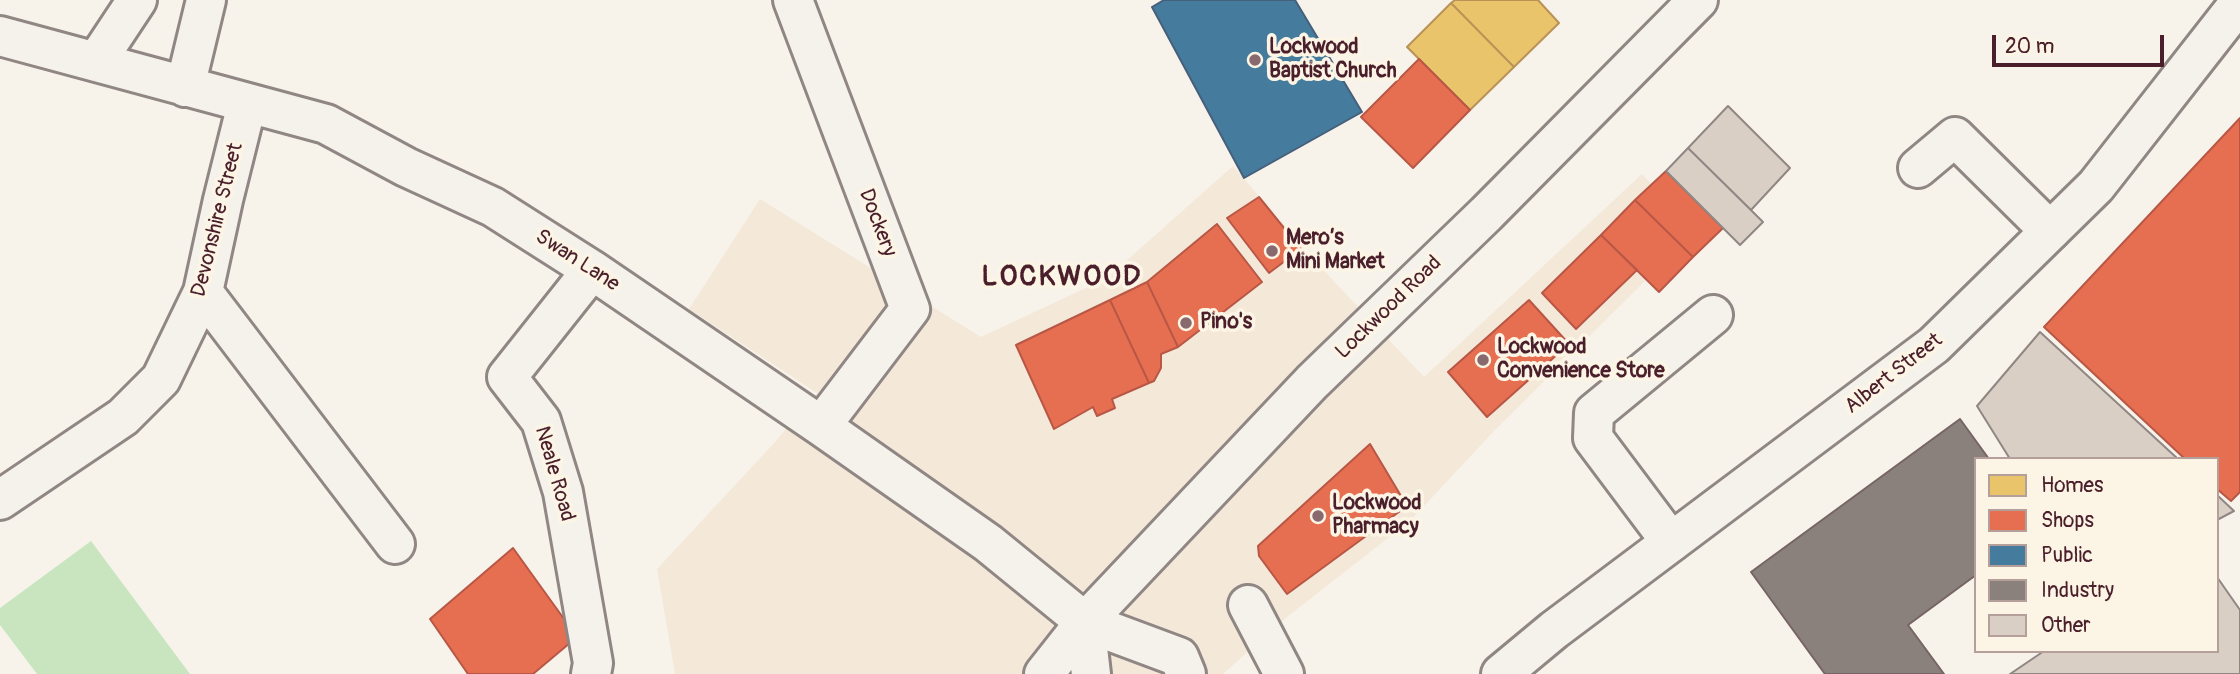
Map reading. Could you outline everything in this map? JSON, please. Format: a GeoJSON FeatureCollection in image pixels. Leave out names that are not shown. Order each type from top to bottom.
{"type":"FeatureCollection","features":[{"type":"Feature","properties":{"kind":"street"},"geometry":{"type":"LineString","coordinates":[[96,62],[137,0]]}},
{"type":"Feature","properties":{"kind":"street"},"geometry":{"type":"LineString","coordinates":[[185,87],[206,0]]}},
{"type":"Feature","properties":{"kind":"street","name":"Dockery"},"geometry":{"type":"LineString","coordinates":[[793,0],[909,309],[821,426]]}},
{"type":"Feature","properties":{"kind":"street","name":"Lockwood Road"},"geometry":{"type":"LineString","coordinates":[[1044,674],[1085,622],[1312,382],[1486,214],[1698,0]]}},
{"type":"Feature","properties":{"kind":"street","name":"Albert Street"},"geometry":{"type":"LineString","coordinates":[[1501,674],[1554,630],[1934,345],[2096,186],[2228,31],[2240,2]]}},
{"type":"Feature","properties":{"kind":"street","name":"Swan Lane"},"geometry":{"type":"LineString","coordinates":[[0,36],[327,124],[407,167],[493,206],[593,270],[988,543],[1085,622],[1180,657],[1186,674]]}},
{"type":"Feature","properties":{"kind":"street","name":"Devonshire Street"},"geometry":{"type":"LineString","coordinates":[[0,500],[123,416],[161,379],[203,292],[247,104]]}},
{"type":"Feature","properties":{"kind":"street"},"geometry":{"type":"LineString","coordinates":[[1919,168],[1955,137],[2050,231]]}},
{"type":"Feature","properties":{"kind":"street","name":"Neale Road"},"geometry":{"type":"LineString","coordinates":[[591,674],[593,663],[563,492],[541,421],[507,377],[593,270]]}},
{"type":"Feature","properties":{"kind":"street"},"geometry":{"type":"LineString","coordinates":[[203,292],[395,544]]}},
{"type":"Feature","properties":{"kind":"street"},"geometry":{"type":"LineString","coordinates":[[1671,542],[1594,438],[1594,413],[1713,315]]}},
{"type":"Feature","properties":{"kind":"street"},"geometry":{"type":"LineString","coordinates":[[1248,606],[1284,674]]}},
{"type":"Feature","properties":{"kind":"street"},"geometry":{"type":"LineString","coordinates":[[1085,622],[1091,674]]}},
{"type":"Feature","properties":{"kind":"shaded area"},"geometry":{"type":"Polygon","coordinates":[[[1233,166],[1313,259],[1424,377],[1642,174],[1697,234],[1654,272],[1495,430],[1411,520],[1282,621],[1223,674],[675,674],[657,569],[817,393],[689,309],[760,199],[981,337],[1107,278],[1233,166]]]}},
{"type":"Feature","properties":{"kind":"green space"},"geometry":{"type":"Polygon","coordinates":[[[91,541],[190,674],[37,674],[0,625],[0,608],[91,541]]]}},
{"type":"Feature","properties":{"kind":"building: Homes"},"geometry":{"type":"Polygon","coordinates":[[[1455,0],[1538,0],[1559,23],[1514,67],[1451,3],[1455,0]]]}},
{"type":"Feature","properties":{"kind":"building: Homes"},"geometry":{"type":"Polygon","coordinates":[[[1451,3],[1514,67],[1470,110],[1407,47],[1451,3]]]}},
{"type":"Feature","properties":{"kind":"building: Shops"},"geometry":{"type":"Polygon","coordinates":[[[1419,59],[1470,110],[1413,168],[1361,117],[1419,59]]]}},
{"type":"Feature","properties":{"kind":"building: Shops"},"geometry":{"type":"Polygon","coordinates":[[[2240,118],[2240,492],[2231,501],[2219,491],[2219,457],[2183,457],[2044,327],[2240,118]]]}},
{"type":"Feature","properties":{"kind":"building: Shops"},"geometry":{"type":"Polygon","coordinates":[[[1666,171],[1723,228],[1693,257],[1635,200],[1666,171]]]}},
{"type":"Feature","properties":{"kind":"building: Shops"},"geometry":{"type":"Polygon","coordinates":[[[1259,197],[1301,249],[1269,273],[1227,218],[1259,197]]]}},
{"type":"Feature","properties":{"kind":"building: Shops"},"geometry":{"type":"Polygon","coordinates":[[[1635,200],[1693,257],[1659,292],[1601,235],[1635,200]]]}},
{"type":"Feature","properties":{"kind":"building: Shops"},"geometry":{"type":"Polygon","coordinates":[[[1217,224],[1262,282],[1178,347],[1147,282],[1217,224]]]}},
{"type":"Feature","properties":{"kind":"building: Shops"},"geometry":{"type":"Polygon","coordinates":[[[1601,235],[1637,270],[1576,329],[1542,293],[1601,235]]]}},
{"type":"Feature","properties":{"kind":"building: Shops"},"geometry":{"type":"Polygon","coordinates":[[[1147,282],[1178,347],[1161,354],[1161,368],[1154,381],[1149,383],[1110,300],[1147,282]]]}},
{"type":"Feature","properties":{"kind":"building: Shops"},"geometry":{"type":"Polygon","coordinates":[[[1110,300],[1149,383],[1112,399],[1115,408],[1097,416],[1093,407],[1054,429],[1016,345],[1110,300]]]}},
{"type":"Feature","properties":{"kind":"building: Shops"},"geometry":{"type":"Polygon","coordinates":[[[1529,300],[1569,344],[1487,417],[1448,372],[1529,300]]]}},
{"type":"Feature","properties":{"kind":"building: Shops","name":"Lockwood Pharmacy"},"geometry":{"type":"Polygon","coordinates":[[[1370,444],[1407,506],[1287,594],[1259,556],[1258,546],[1370,444]]]}},
{"type":"Feature","properties":{"kind":"building: Shops"},"geometry":{"type":"Polygon","coordinates":[[[513,548],[577,637],[533,674],[468,674],[430,619],[513,548]]]}},
{"type":"Feature","properties":{"kind":"building: Public","name":"Lockwood Baptist Church"},"geometry":{"type":"Polygon","coordinates":[[[1164,0],[1295,0],[1362,112],[1244,178],[1152,7],[1164,0]]]}},
{"type":"Feature","properties":{"kind":"building: Industry"},"geometry":{"type":"Polygon","coordinates":[[[1960,419],[1988,457],[1974,457],[1974,576],[1908,625],[1944,674],[1825,674],[1751,572],[1960,419]]]}},
{"type":"Feature","properties":{"kind":"building: Other"},"geometry":{"type":"Polygon","coordinates":[[[1728,106],[1790,168],[1751,210],[1688,148],[1728,106]]]}},
{"type":"Feature","properties":{"kind":"building: Other"},"geometry":{"type":"Polygon","coordinates":[[[1688,148],[1763,222],[1740,245],[1666,171],[1688,148]]]}},
{"type":"Feature","properties":{"kind":"building: Other"},"geometry":{"type":"Polygon","coordinates":[[[2040,332],[2176,457],[2009,457],[1977,406],[2040,332]]]}},
{"type":"Feature","properties":{"kind":"building: Other"},"geometry":{"type":"Polygon","coordinates":[[[2219,497],[2234,511],[2219,519],[2219,497]]]}},
{"type":"Feature","properties":{"kind":"building: Other"},"geometry":{"type":"Polygon","coordinates":[[[2219,580],[2240,610],[2240,674],[2010,674],[2041,653],[2219,653],[2219,580]]]}},
{"type":"Feature","properties":{"kind":"place","name":"Lockwood Baptist Church"},"geometry":{"type":"Point","coordinates":[1255,60]}},
{"type":"Feature","properties":{"kind":"place","name":"Mero’s Mini Market"},"geometry":{"type":"Point","coordinates":[1272,251]}},
{"type":"Feature","properties":{"kind":"place","name":"Pino's"},"geometry":{"type":"Point","coordinates":[1186,323]}},
{"type":"Feature","properties":{"kind":"place","name":"Lockwood Convenience Store"},"geometry":{"type":"Point","coordinates":[1483,360]}},
{"type":"Feature","properties":{"kind":"place","name":"Lockwood Pharmacy"},"geometry":{"type":"Point","coordinates":[1318,516]}},
{"type":"Feature","properties":{"kind":"district","name":"LOCKWOOD"},"geometry":{"type":"Point","coordinates":[1062,278]}}]}
